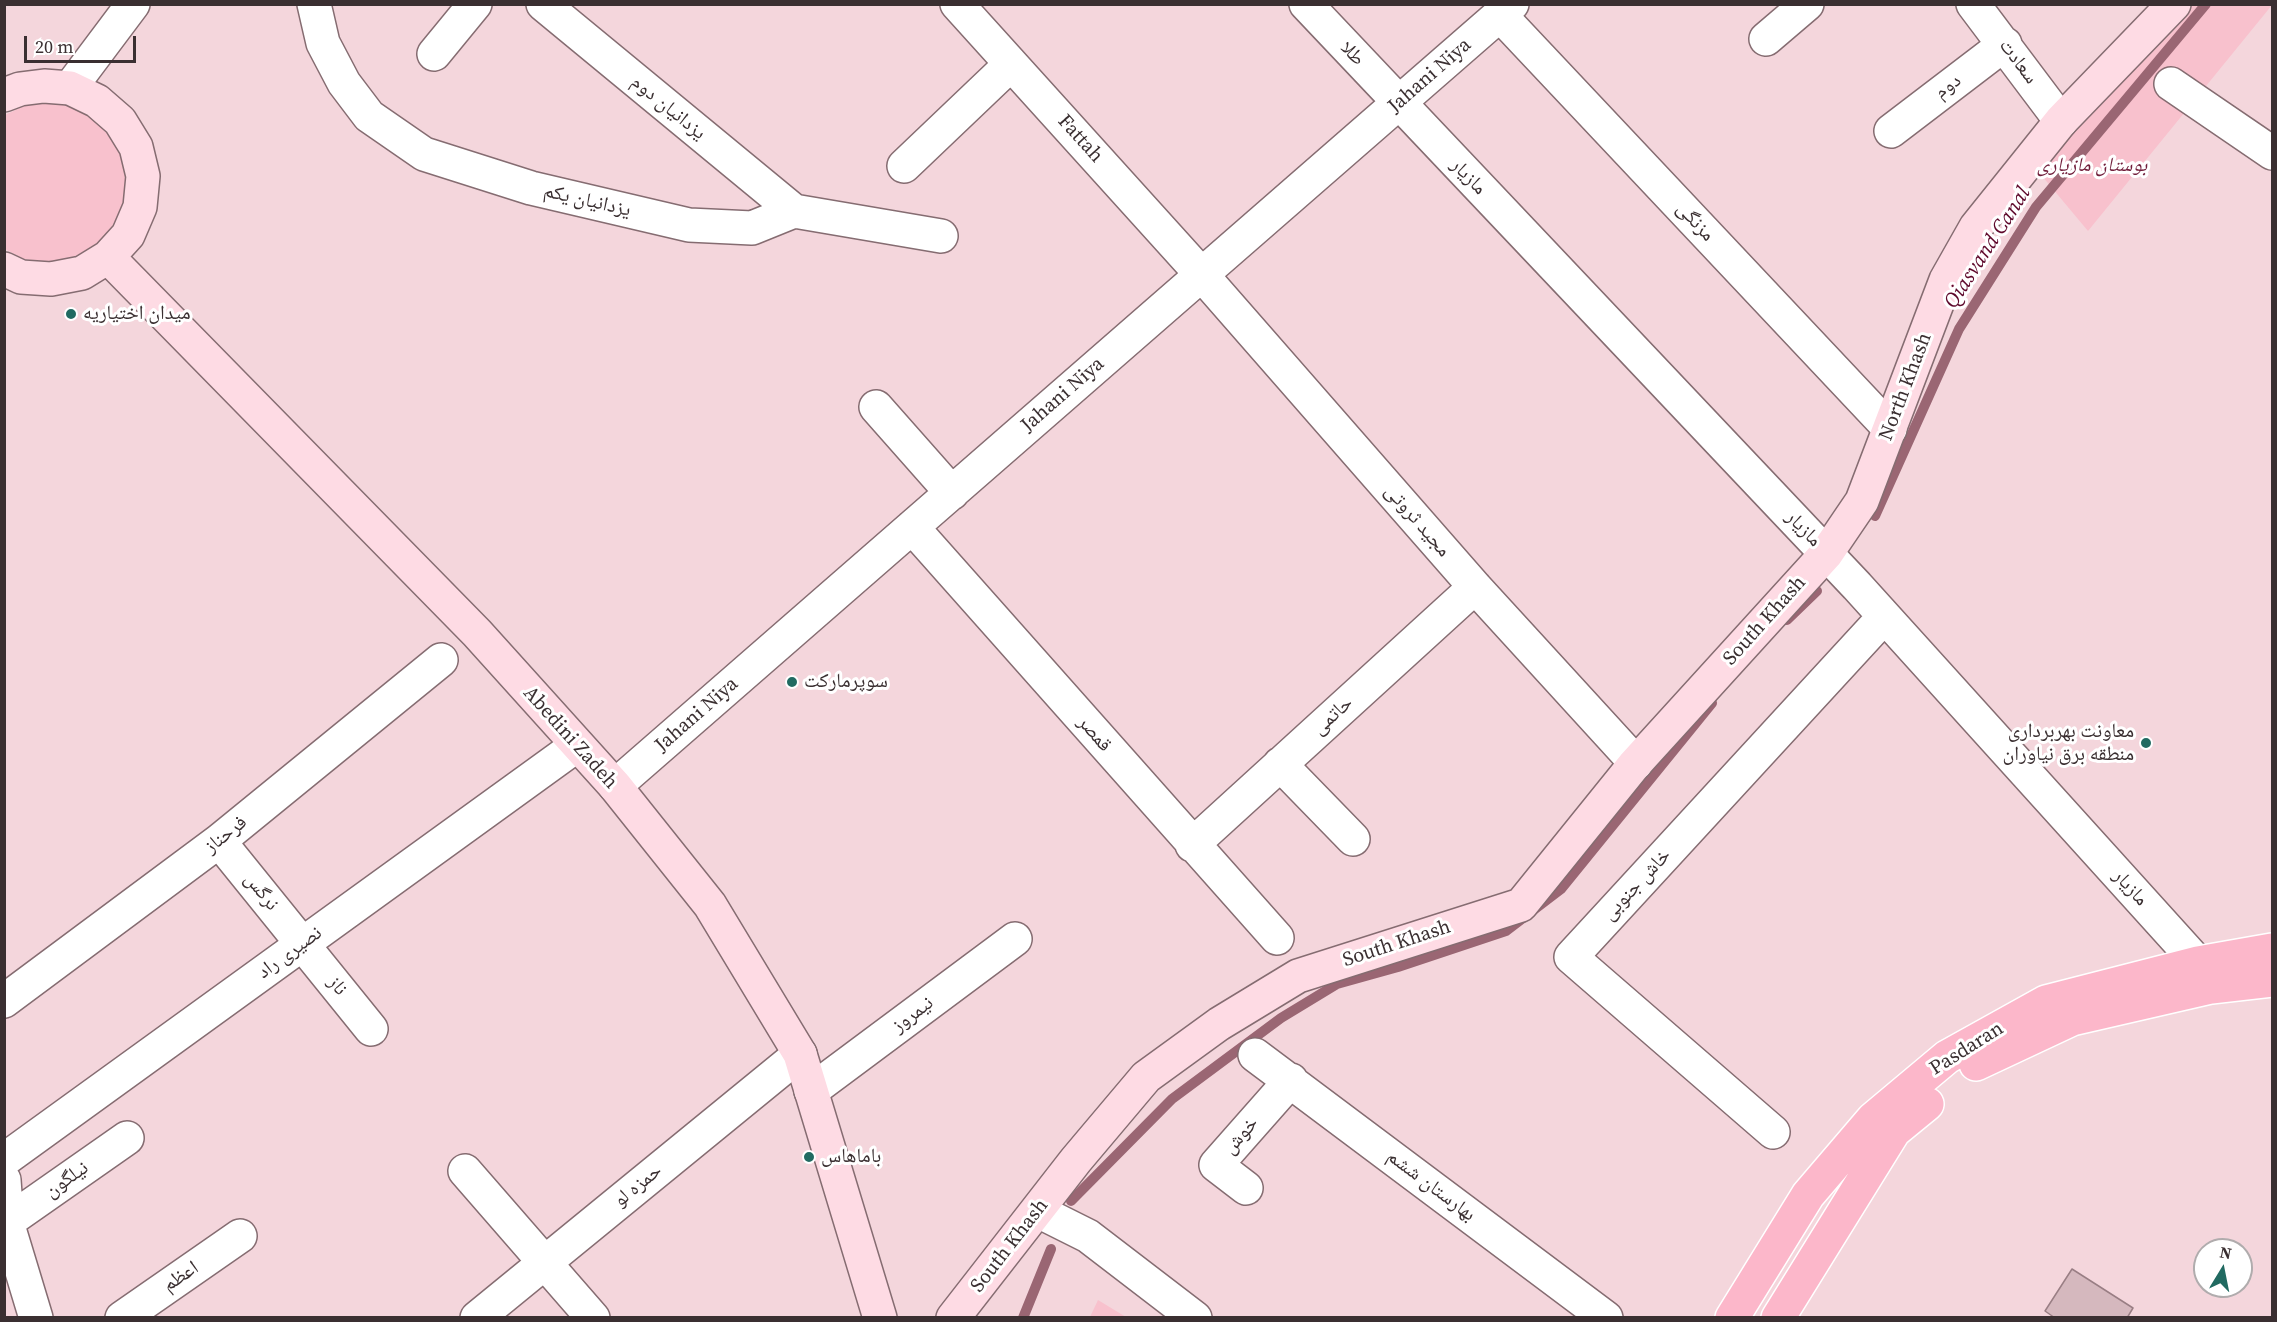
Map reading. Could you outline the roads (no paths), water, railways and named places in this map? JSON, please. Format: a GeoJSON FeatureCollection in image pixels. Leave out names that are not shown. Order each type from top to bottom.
{"type":"FeatureCollection","features":[{"type":"Feature","properties":{"kind":"main road","name":"Pasdaran"},"geometry":{"type":"LineString","coordinates":[[1732,1317],[1808,1196],[1873,1119],[1947,1057],[2046,1002],[2198,963],[2272,950]]}},
{"type":"Feature","properties":{"kind":"main road","name":"Pasdaran"},"geometry":{"type":"LineString","coordinates":[[1778,1317],[1894,1131],[1973,1065],[2072,1019],[2211,987],[2272,980]]}},
{"type":"Feature","properties":{"kind":"street"},"geometry":{"type":"LineString","coordinates":[[70,88],[133,4]]}},
{"type":"Feature","properties":{"kind":"street","name":"یزدانیان یکم"},"geometry":{"type":"LineString","coordinates":[[314,4],[323,43],[344,83],[369,116],[424,154],[531,188],[689,225],[752,228],[794,211]]}},
{"type":"Feature","properties":{"kind":"street"},"geometry":{"type":"LineString","coordinates":[[434,54],[476,4]]}},
{"type":"Feature","properties":{"kind":"street","name":"یزدانیان دوم"},"geometry":{"type":"LineString","coordinates":[[543,4],[794,211]]}},
{"type":"Feature","properties":{"kind":"street","name":"Fattah"},"geometry":{"type":"LineString","coordinates":[[957,4],[1202,274]]}},
{"type":"Feature","properties":{"kind":"street","name":"طلا"},"geometry":{"type":"LineString","coordinates":[[1306,4],[1398,104]]}},
{"type":"Feature","properties":{"kind":"street"},"geometry":{"type":"LineString","coordinates":[[1766,39],[1807,4]]}},
{"type":"Feature","properties":{"kind":"street","name":"سعادت"},"geometry":{"type":"LineString","coordinates":[[1973,4],[2061,121]]}},
{"type":"Feature","properties":{"kind":"street","name":"North Khash"},"geometry":{"type":"LineString","coordinates":[[1826,554],[1862,501],[1946,280],[1976,227],[2061,121],[2174,4]]}},
{"type":"Feature","properties":{"kind":"street","name":"Jahani Niya"},"geometry":{"type":"LineString","coordinates":[[615,786],[1506,10]]}},
{"type":"Feature","properties":{"kind":"street","name":"مزنگی"},"geometry":{"type":"LineString","coordinates":[[1506,10],[1890,429]]}},
{"type":"Feature","properties":{"kind":"street","name":"دوم"},"geometry":{"type":"LineString","coordinates":[[1891,131],[2005,44]]}},
{"type":"Feature","properties":{"kind":"street"},"geometry":{"type":"LineString","coordinates":[[904,166],[1011,64]]}},
{"type":"Feature","properties":{"kind":"street"},"geometry":{"type":"LineString","coordinates":[[2172,84],[2272,153]]}},
{"type":"Feature","properties":{"kind":"street"},"geometry":{"type":"LineString","coordinates":[[4,95],[20,89],[44,86],[70,88],[98,101],[120,121],[136,147],[143,177],[140,207],[128,235],[108,257],[82,273],[51,279],[21,277],[4,269]]}},
{"type":"Feature","properties":{"kind":"street","name":"مازیار"},"geometry":{"type":"LineString","coordinates":[[1398,104],[1826,554],[2198,963]]}},
{"type":"Feature","properties":{"kind":"street"},"geometry":{"type":"LineString","coordinates":[[794,211],[941,236]]}},
{"type":"Feature","properties":{"kind":"street","name":"Abedini Zadeh"},"geometry":{"type":"LineString","coordinates":[[108,257],[477,633],[576,746],[615,786],[710,905],[800,1054],[880,1317]]}},
{"type":"Feature","properties":{"kind":"street","name":"مجید ثروتی"},"geometry":{"type":"LineString","coordinates":[[1202,274],[1475,587],[1636,763]]}},
{"type":"Feature","properties":{"kind":"street"},"geometry":{"type":"LineString","coordinates":[[876,407],[952,493]]}},
{"type":"Feature","properties":{"kind":"street","name":"قمصر"},"geometry":{"type":"LineString","coordinates":[[912,527],[1277,939]]}},
{"type":"Feature","properties":{"kind":"street","name":"South Khash"},"geometry":{"type":"LineString","coordinates":[[953,1317],[1076,1160],[1146,1077],[1219,1024],[1298,976],[1521,905],[1636,763],[1826,554]]}},
{"type":"Feature","properties":{"kind":"street","name":"حاتمی"},"geometry":{"type":"LineString","coordinates":[[1192,845],[1475,587]]}},
{"type":"Feature","properties":{"kind":"street","name":"خاش جنوبی"},"geometry":{"type":"LineString","coordinates":[[1773,1132],[1571,957],[1884,617]]}},
{"type":"Feature","properties":{"kind":"street","name":"فرحناز"},"geometry":{"type":"LineString","coordinates":[[4,1001],[219,841],[441,660]]}},
{"type":"Feature","properties":{"kind":"street","name":"نصیری راد"},"geometry":{"type":"LineString","coordinates":[[4,1160],[576,746]]}},
{"type":"Feature","properties":{"kind":"street"},"geometry":{"type":"LineString","coordinates":[[1280,764],[1353,839]]}},
{"type":"Feature","properties":{"kind":"street","name":"نرگس"},"geometry":{"type":"LineString","coordinates":[[219,841],[303,944]]}},
{"type":"Feature","properties":{"kind":"street","name":"نیمروز"},"geometry":{"type":"LineString","coordinates":[[811,1091],[1015,939]]}},
{"type":"Feature","properties":{"kind":"street","name":"ناز"},"geometry":{"type":"LineString","coordinates":[[303,944],[371,1029]]}},
{"type":"Feature","properties":{"kind":"street","name":"حمزه لو"},"geometry":{"type":"LineString","coordinates":[[477,1317],[800,1054]]}},
{"type":"Feature","properties":{"kind":"street","name":"بهارستان ششم"},"geometry":{"type":"LineString","coordinates":[[1255,1055],[1606,1317]]}},
{"type":"Feature","properties":{"kind":"street","name":"خوش"},"geometry":{"type":"LineString","coordinates":[[1246,1188],[1216,1165],[1291,1080]]}},
{"type":"Feature","properties":{"kind":"street","name":"نیلگون"},"geometry":{"type":"LineString","coordinates":[[7,1222],[127,1138]]}},
{"type":"Feature","properties":{"kind":"street"},"geometry":{"type":"LineString","coordinates":[[465,1171],[593,1317]]}},
{"type":"Feature","properties":{"kind":"street"},"geometry":{"type":"LineString","coordinates":[[4,1180],[7,1222],[36,1317]]}},
{"type":"Feature","properties":{"kind":"street"},"geometry":{"type":"LineString","coordinates":[[1038,1211],[1088,1236],[1196,1317]]}},
{"type":"Feature","properties":{"kind":"street","name":"اعظم"},"geometry":{"type":"LineString","coordinates":[[122,1317],[240,1236]]}},
{"type":"Feature","properties":{"kind":"waterway","name":"Qiasvand Canal"},"geometry":{"type":"LineString","coordinates":[[1875,516],[1959,329],[2036,207],[2206,4]]}},
{"type":"Feature","properties":{"kind":"waterway"},"geometry":{"type":"LineString","coordinates":[[1787,620],[1817,591]]}},
{"type":"Feature","properties":{"kind":"waterway"},"geometry":{"type":"LineString","coordinates":[[1071,1201],[1172,1099],[1281,1018],[1337,984],[1398,967],[1506,931],[1561,889],[1712,703]]}},
{"type":"Feature","properties":{"kind":"waterway"},"geometry":{"type":"LineString","coordinates":[[1023,1318],[1051,1249]]}},
{"type":"Feature","properties":{"kind":"place","name":"میدان اختیاریه"},"geometry":{"type":"Point","coordinates":[71,314]}},
{"type":"Feature","properties":{"kind":"place","name":"سوپرمارکت"},"geometry":{"type":"Point","coordinates":[792,682]}},
{"type":"Feature","properties":{"kind":"place","name":"معاونت بهربرداری منطقه برق نیاوران"},"geometry":{"type":"Point","coordinates":[2146,743]}},
{"type":"Feature","properties":{"kind":"place","name":"باماهاس"},"geometry":{"type":"Point","coordinates":[809,1157]}},
{"type":"Feature","properties":{"kind":"park label","name":"بوستان مازیاری"},"geometry":{"type":"Point","coordinates":[2092,166]}}]}
